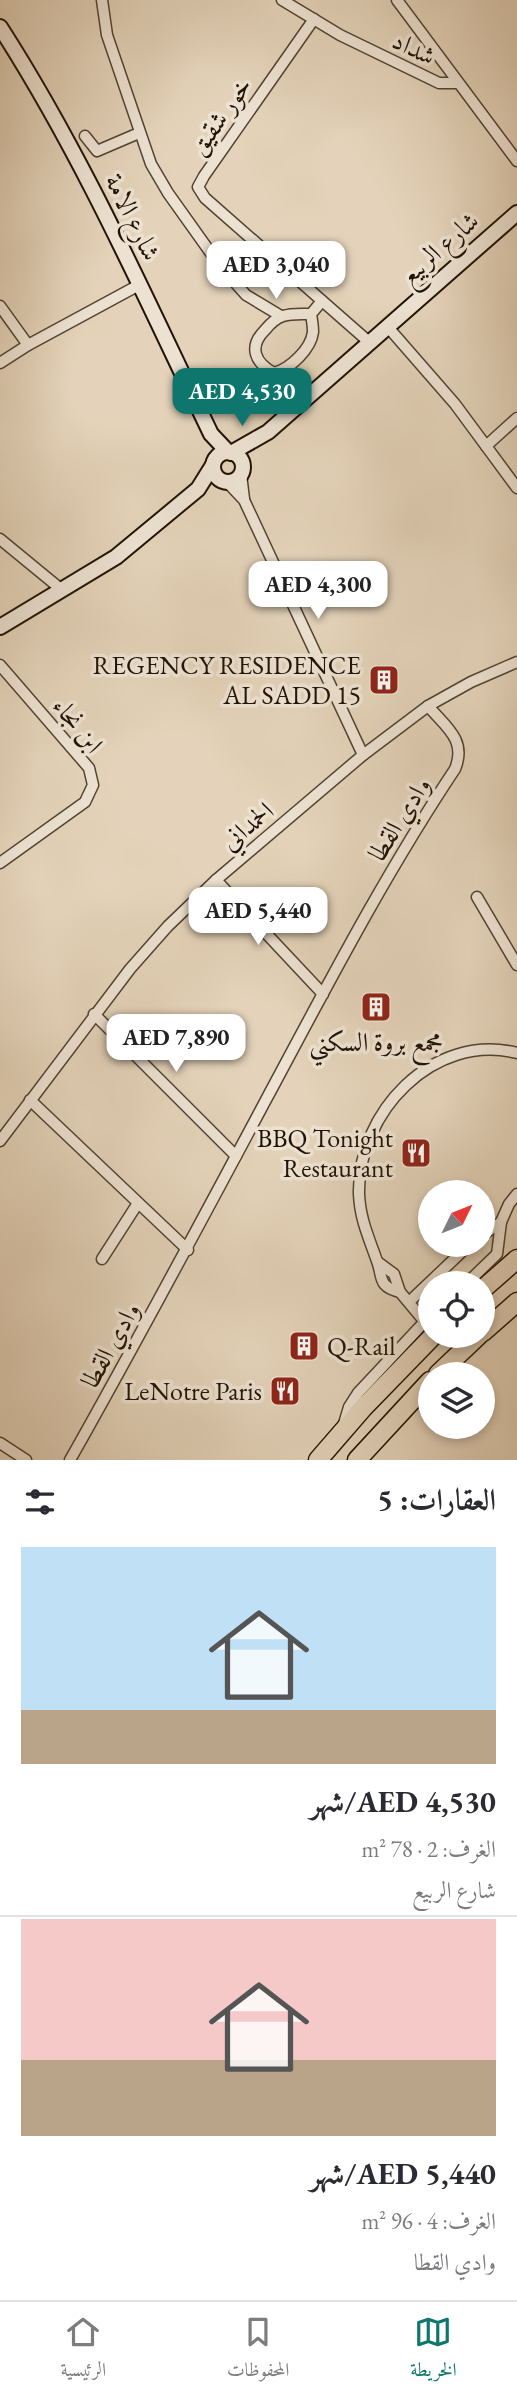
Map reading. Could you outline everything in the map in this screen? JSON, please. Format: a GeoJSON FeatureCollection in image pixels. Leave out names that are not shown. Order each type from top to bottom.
{"type":"FeatureCollection","features":[{"type":"Feature","properties":{"kind":"highway"},"geometry":{"type":"LineString","coordinates":[[495,1278],[517,1259]]}},
{"type":"Feature","properties":{"kind":"highway"},"geometry":{"type":"LineString","coordinates":[[495,1322],[517,1302]]}},
{"type":"Feature","properties":{"kind":"highway"},"geometry":{"type":"LineString","coordinates":[[318,1460],[418,1339]]}},
{"type":"Feature","properties":{"kind":"highway"},"geometry":{"type":"LineString","coordinates":[[451,1362],[466,1348]]}},
{"type":"Feature","properties":{"kind":"highway"},"geometry":{"type":"LineString","coordinates":[[357,1460],[418,1394]]}},
{"type":"Feature","properties":{"kind":"street"},"geometry":{"type":"LineString","coordinates":[[102,0],[107,35],[139,133],[151,164],[168,193],[220,266],[246,295],[281,316],[311,314]]}},
{"type":"Feature","properties":{"kind":"street","name":"شداد"},"geometry":{"type":"LineString","coordinates":[[282,0],[340,35],[439,83],[458,83]]}},
{"type":"Feature","properties":{"kind":"street"},"geometry":{"type":"LineString","coordinates":[[397,0],[517,161]]}},
{"type":"Feature","properties":{"kind":"street","name":"خور شقيق"},"geometry":{"type":"LineString","coordinates":[[314,19],[198,187],[205,198],[369,342]]}},
{"type":"Feature","properties":{"kind":"street","name":"شارع الامة"},"geometry":{"type":"LineString","coordinates":[[0,27],[26,68],[93,189],[211,434],[230,453]]}},
{"type":"Feature","properties":{"kind":"street"},"geometry":{"type":"LineString","coordinates":[[85,136],[97,151],[139,133]]}},
{"type":"Feature","properties":{"kind":"street","name":"شارع الربيع"},"geometry":{"type":"LineString","coordinates":[[230,453],[268,432],[517,213]]}},
{"type":"Feature","properties":{"kind":"street"},"geometry":{"type":"LineString","coordinates":[[0,363],[139,285]]}},
{"type":"Feature","properties":{"kind":"street"},"geometry":{"type":"LineString","coordinates":[[281,316],[260,335],[254,345],[254,353],[262,367],[274,373],[289,368],[311,341],[311,314],[322,300]]}},
{"type":"Feature","properties":{"kind":"street"},"geometry":{"type":"LineString","coordinates":[[0,306],[28,345]]}},
{"type":"Feature","properties":{"kind":"street"},"geometry":{"type":"LineString","coordinates":[[387,326],[455,404],[517,488]]}},
{"type":"Feature","properties":{"kind":"street"},"geometry":{"type":"LineString","coordinates":[[486,446],[517,418]]}},
{"type":"Feature","properties":{"kind":"street","name":"شارع الربيع"},"geometry":{"type":"LineString","coordinates":[[242,470],[268,432]]}},
{"type":"Feature","properties":{"kind":"street","name":"شارع الامة"},"geometry":{"type":"LineString","coordinates":[[211,434],[213,464]]}},
{"type":"Feature","properties":{"kind":"street"},"geometry":{"type":"LineString","coordinates":[[198,489],[222,454],[230,453],[239,458],[244,500],[363,755]]}},
{"type":"Feature","properties":{"kind":"street"},"geometry":{"type":"LineString","coordinates":[[213,464],[215,475],[244,500]]}},
{"type":"Feature","properties":{"kind":"street"},"geometry":{"type":"LineString","coordinates":[[0,627],[116,557],[198,489],[206,484],[238,479],[242,470]]}},
{"type":"Feature","properties":{"kind":"street"},"geometry":{"type":"LineString","coordinates":[[0,539],[62,590]]}},
{"type":"Feature","properties":{"kind":"street","name":"الحمداني"},"geometry":{"type":"LineString","coordinates":[[0,1141],[94,1014],[168,926],[216,880],[363,755],[428,706],[471,682],[517,662]]}},
{"type":"Feature","properties":{"kind":"street","name":"ابن نجاء"},"geometry":{"type":"LineString","coordinates":[[0,665],[89,768],[93,785],[85,802],[0,863]]}},
{"type":"Feature","properties":{"kind":"street","name":"وادي القطا"},"geometry":{"type":"LineString","coordinates":[[70,1460],[188,1250],[236,1156],[411,834],[455,769],[460,750],[455,739],[428,706]]}},
{"type":"Feature","properties":{"kind":"street"},"geometry":{"type":"LineString","coordinates":[[216,880],[323,994]]}},
{"type":"Feature","properties":{"kind":"street"},"geometry":{"type":"LineString","coordinates":[[477,897],[517,965]]}},
{"type":"Feature","properties":{"kind":"street"},"geometry":{"type":"LineString","coordinates":[[94,1014],[236,1156]]}},
{"type":"Feature","properties":{"kind":"street"},"geometry":{"type":"LineString","coordinates":[[418,1311],[400,1292],[394,1274],[379,1263],[363,1224],[360,1178],[366,1147],[387,1106],[408,1083],[443,1060],[483,1050],[517,1053]]}},
{"type":"Feature","properties":{"kind":"street"},"geometry":{"type":"LineString","coordinates":[[30,1100],[188,1250]]}},
{"type":"Feature","properties":{"kind":"street"},"geometry":{"type":"LineString","coordinates":[[480,1271],[497,1255],[501,1222],[517,1194]]}},
{"type":"Feature","properties":{"kind":"street"},"geometry":{"type":"LineString","coordinates":[[102,1259],[138,1203]]}},
{"type":"Feature","properties":{"kind":"street"},"geometry":{"type":"LineString","coordinates":[[495,1226],[501,1222]]}},
{"type":"Feature","properties":{"kind":"street"},"geometry":{"type":"LineString","coordinates":[[409,1302],[456,1257]]}},
{"type":"Feature","properties":{"kind":"street"},"geometry":{"type":"LineString","coordinates":[[0,1443],[26,1460]]}},
{"type":"Feature","properties":{"kind":"place","name":"REGENCY RESIDENCE AL SADD 15"},"geometry":{"type":"Point","coordinates":[384,680]}},
{"type":"Feature","properties":{"kind":"place","name":"مجمع بروة السكني"},"geometry":{"type":"Point","coordinates":[376,1007]}},
{"type":"Feature","properties":{"kind":"place","name":"BBQ Tonight Restaurant"},"geometry":{"type":"Point","coordinates":[416,1153]}},
{"type":"Feature","properties":{"kind":"place","name":"Q-Rail"},"geometry":{"type":"Point","coordinates":[304,1346]}},
{"type":"Feature","properties":{"kind":"place","name":"LeNotre Paris"},"geometry":{"type":"Point","coordinates":[285,1391]}}]}
